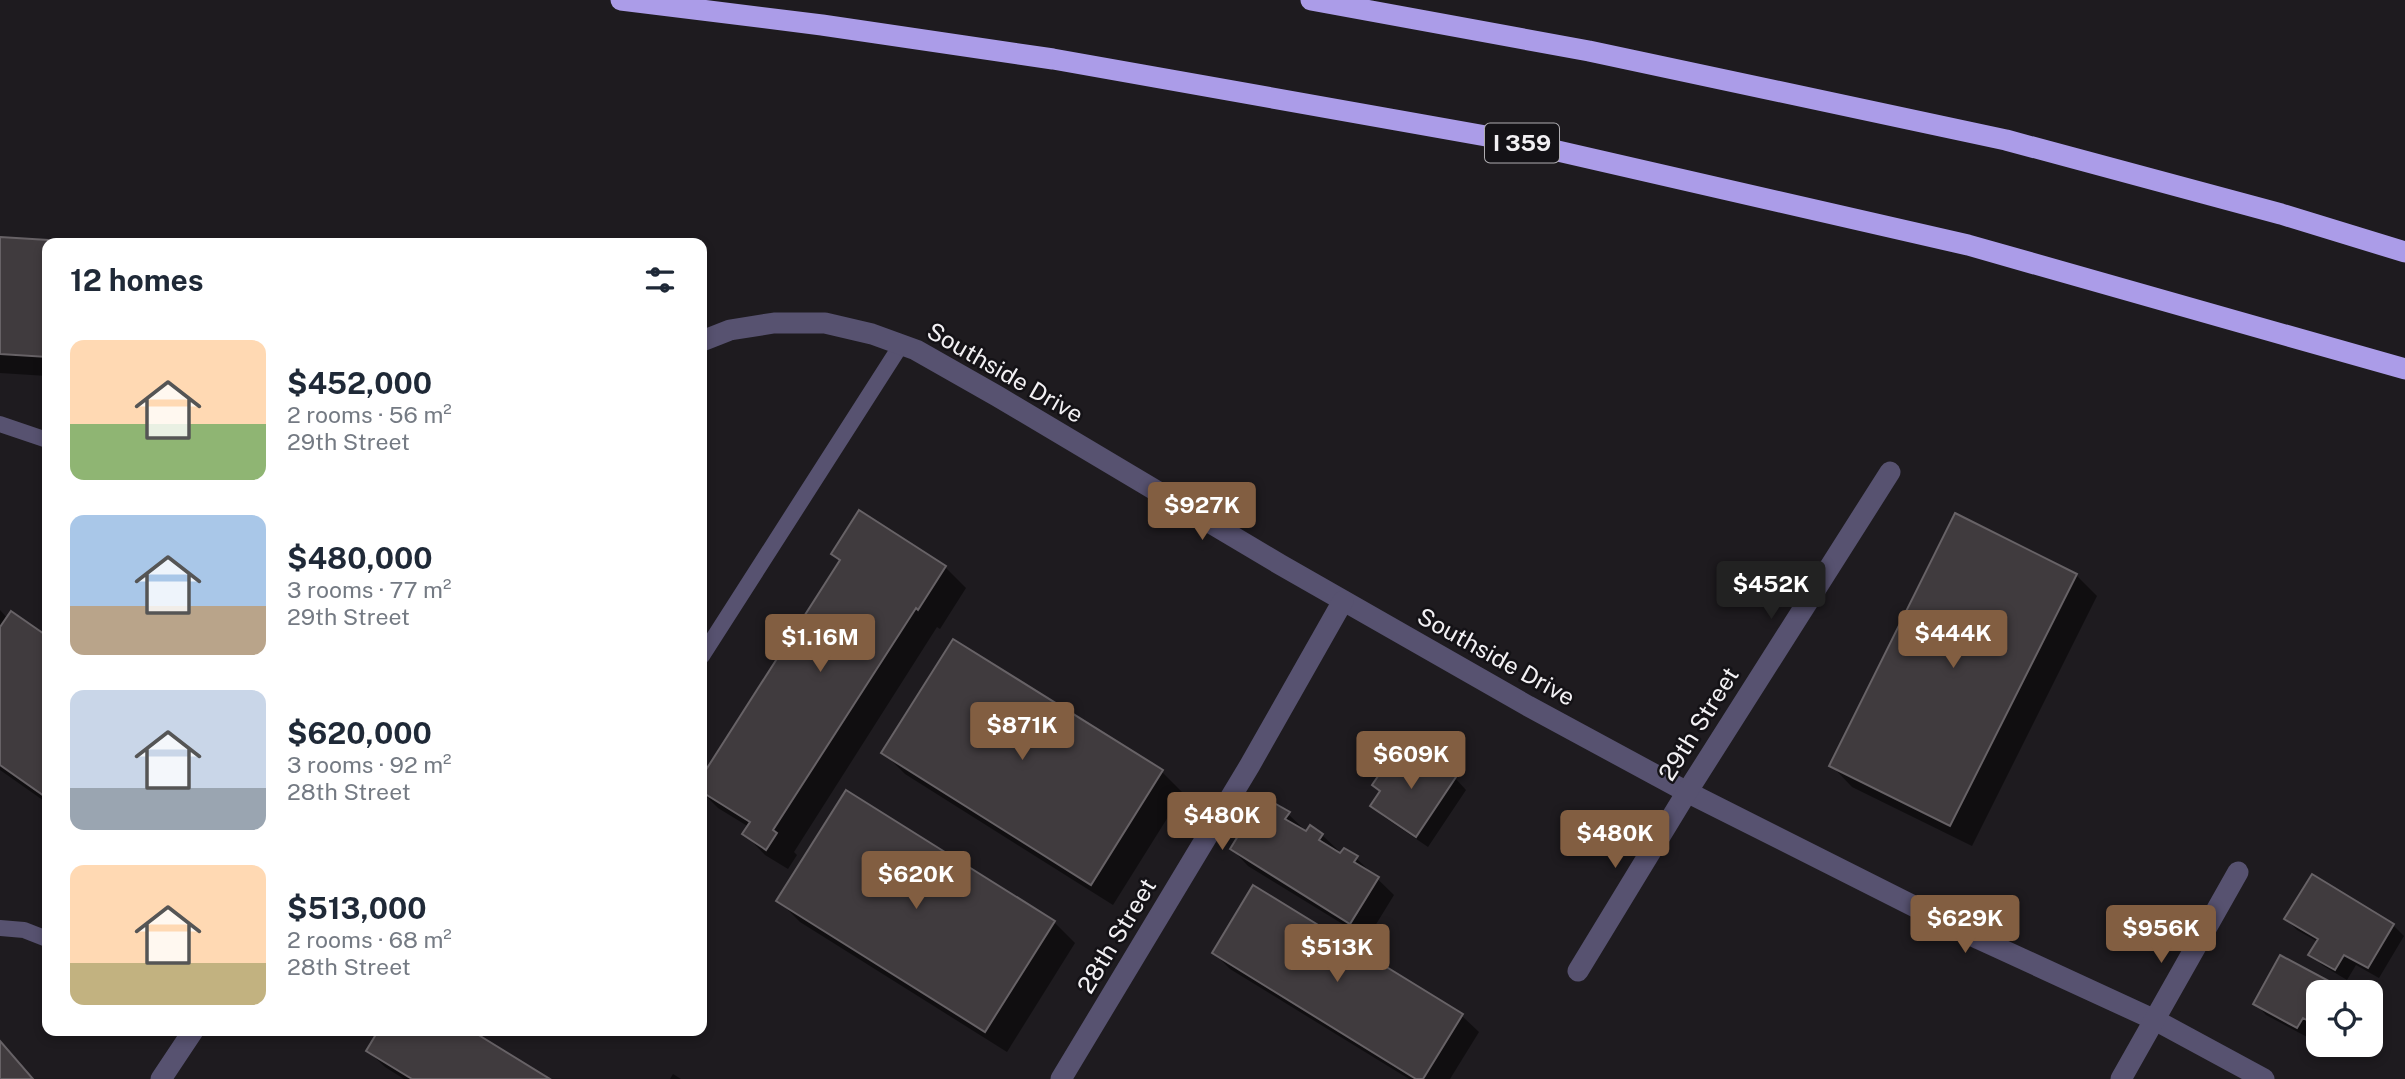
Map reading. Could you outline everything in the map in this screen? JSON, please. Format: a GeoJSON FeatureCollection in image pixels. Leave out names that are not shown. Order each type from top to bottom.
{"type":"FeatureCollection","features":[{"type":"Feature","properties":{"kind":"highway","name":"I 359"},"geometry":{"type":"LineString","coordinates":[[621,0],[822,25],[1053,59],[1514,141],[1968,245],[2405,369]]}},
{"type":"Feature","properties":{"kind":"highway"},"geometry":{"type":"LineString","coordinates":[[1311,0],[1589,51],[2006,140],[2281,214],[2405,252]]}},
{"type":"Feature","properties":{"kind":"street","name":"Southside Drive"},"geometry":{"type":"LineString","coordinates":[[707,339],[730,330],[774,323],[825,323],[873,334],[916,350],[1343,601],[1687,792],[1979,939],[2155,1020],[2264,1079]]}},
{"type":"Feature","properties":{"kind":"street","name":"29th Street"},"geometry":{"type":"LineString","coordinates":[[1578,971],[1687,792],[1890,472]]}},
{"type":"Feature","properties":{"kind":"street","name":"28th Street"},"geometry":{"type":"LineString","coordinates":[[1061,1079],[1250,765],[1343,601]]}},
{"type":"Feature","properties":{"kind":"street"},"geometry":{"type":"LineString","coordinates":[[2120,1079],[2238,872]]}},
{"type":"Feature","properties":{"kind":"street"},"geometry":{"type":"LineString","coordinates":[[162,1079],[190,1036]]}},
{"type":"Feature","properties":{"kind":"lane"},"geometry":{"type":"LineString","coordinates":[[707,648],[901,345]]}},
{"type":"Feature","properties":{"kind":"lane"},"geometry":{"type":"LineString","coordinates":[[0,424],[42,438]]}},
{"type":"Feature","properties":{"kind":"lane"},"geometry":{"type":"LineString","coordinates":[[0,928],[24,930],[42,937]]}},
{"type":"Feature","properties":{"kind":"building"},"geometry":{"type":"Polygon","coordinates":[[[0,237],[42,240],[42,357],[0,354],[0,237]]]}},
{"type":"Feature","properties":{"kind":"building"},"geometry":{"type":"Polygon","coordinates":[[[859,510],[946,566],[773,830],[777,833],[766,850],[742,834],[750,822],[707,795],[707,768],[840,560],[831,554],[859,510]]]}},
{"type":"Feature","properties":{"kind":"building"},"geometry":{"type":"Polygon","coordinates":[[[1955,513],[2077,574],[1950,826],[1829,766],[1955,513]]]}},
{"type":"Feature","properties":{"kind":"building"},"geometry":{"type":"Polygon","coordinates":[[[11,611],[42,633],[42,794],[0,765],[0,627],[11,611]]]}},
{"type":"Feature","properties":{"kind":"building"},"geometry":{"type":"Polygon","coordinates":[[[953,639],[1163,770],[1091,885],[881,753],[953,639]]]}},
{"type":"Feature","properties":{"kind":"building"},"geometry":{"type":"Polygon","coordinates":[[[1410,747],[1456,777],[1416,837],[1370,806],[1380,791],[1372,785],[1387,763],[1395,768],[1410,747]]]}},
{"type":"Feature","properties":{"kind":"building"},"geometry":{"type":"Polygon","coordinates":[[[846,790],[1055,921],[985,1032],[776,901],[846,790]]]}},
{"type":"Feature","properties":{"kind":"building"},"geometry":{"type":"Polygon","coordinates":[[[1259,802],[1270,809],[1274,803],[1290,812],[1285,819],[1306,831],[1310,825],[1323,834],[1319,840],[1340,853],[1344,848],[1358,856],[1354,862],[1379,877],[1350,924],[1230,849],[1259,802]]]}},
{"type":"Feature","properties":{"kind":"building"},"geometry":{"type":"Polygon","coordinates":[[[2312,874],[2394,924],[2368,968],[2344,955],[2335,970],[2308,955],[2318,939],[2284,919],[2312,874]]]}},
{"type":"Feature","properties":{"kind":"building"},"geometry":{"type":"Polygon","coordinates":[[[1253,885],[1463,1014],[1423,1079],[1416,1079],[1212,953],[1253,885]]]}},
{"type":"Feature","properties":{"kind":"building"},"geometry":{"type":"Polygon","coordinates":[[[2280,955],[2327,980],[2306,980],[2306,1020],[2303,1018],[2297,1028],[2253,1004],[2280,955]]]}},
{"type":"Feature","properties":{"kind":"building"},"geometry":{"type":"Polygon","coordinates":[[[375,1036],[480,1036],[550,1079],[412,1079],[366,1051],[375,1036]]]}},
{"type":"Feature","properties":{"kind":"building"},"geometry":{"type":"Polygon","coordinates":[[[0,1041],[33,1079],[0,1079],[0,1041]]]}}]}
